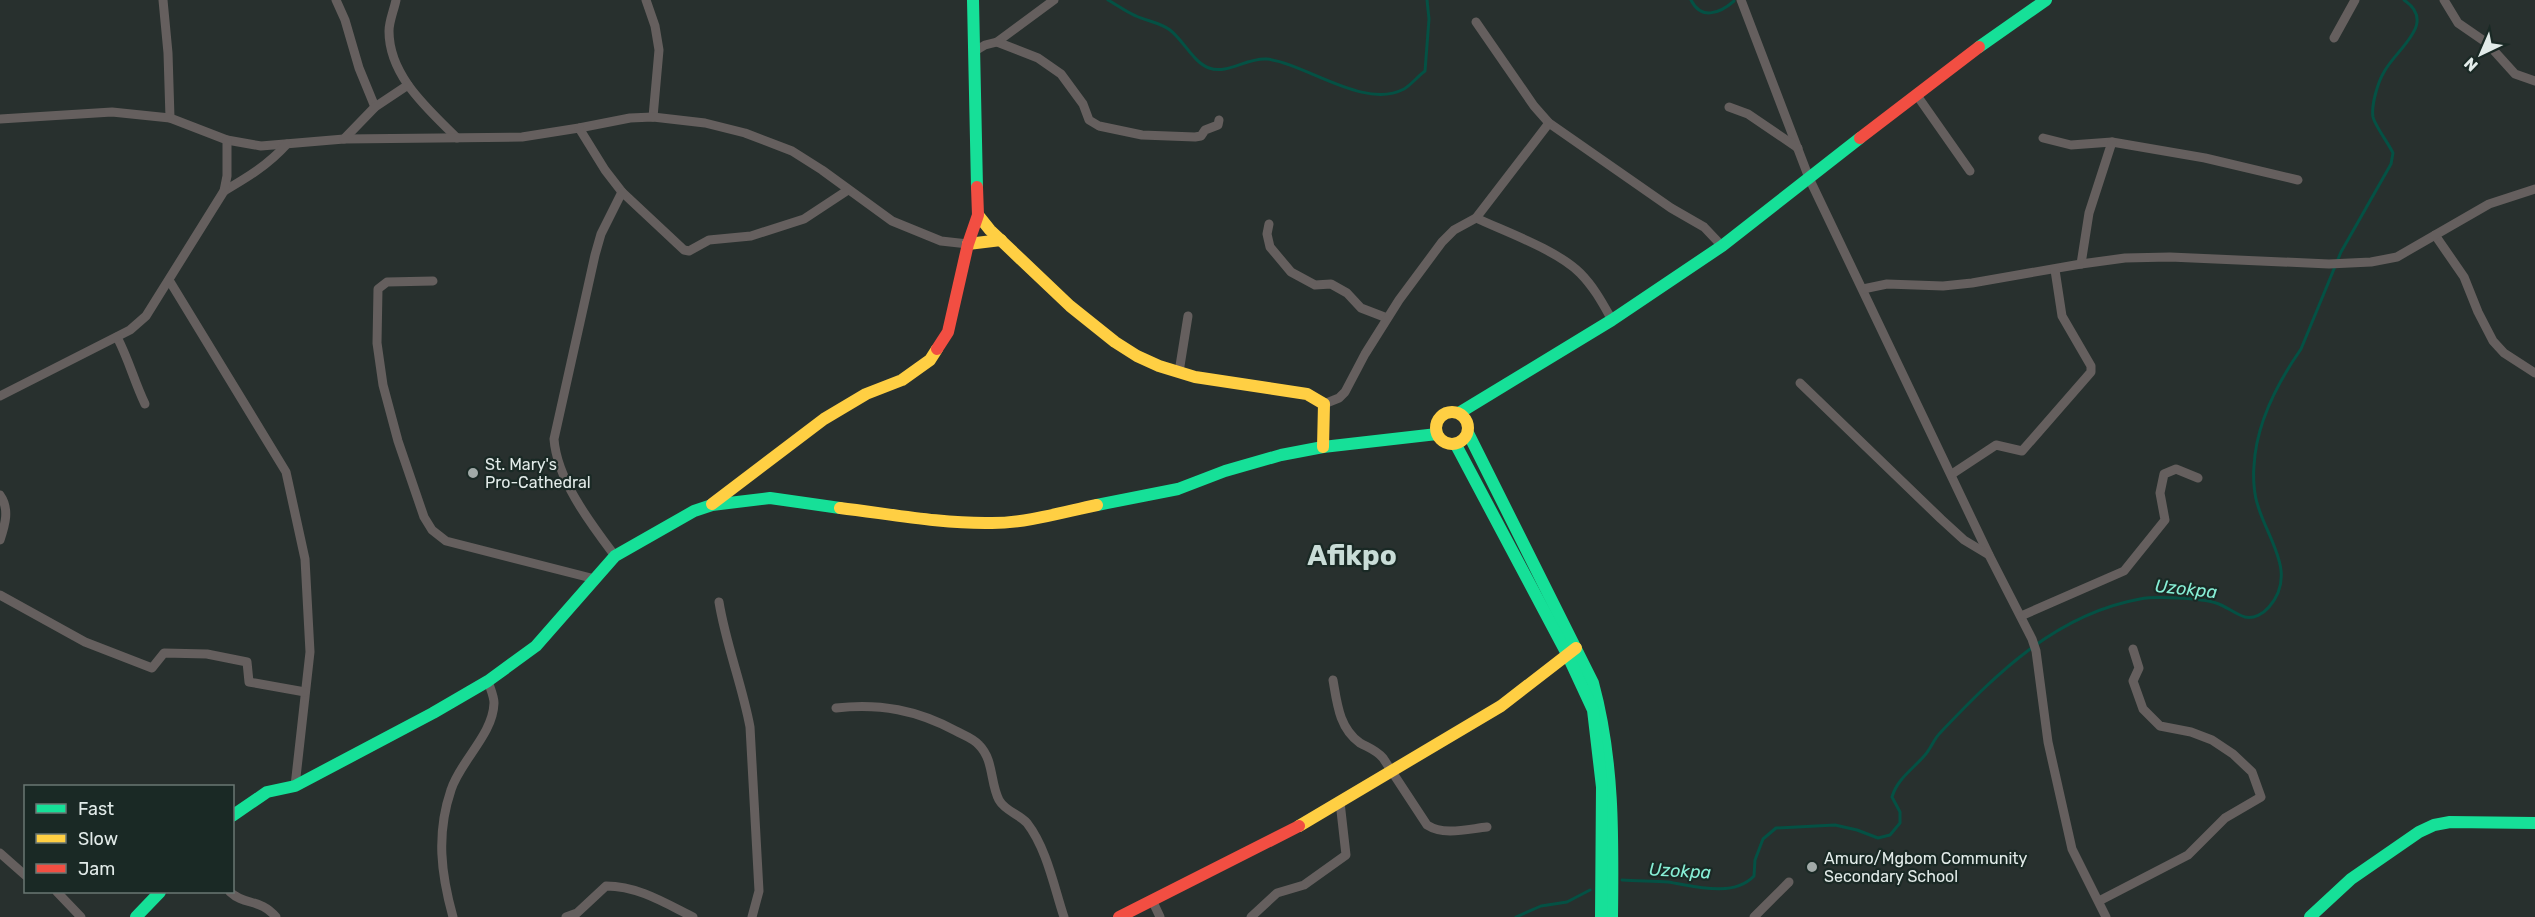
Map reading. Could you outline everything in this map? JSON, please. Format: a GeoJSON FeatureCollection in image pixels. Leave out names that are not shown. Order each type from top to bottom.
{"type":"FeatureCollection","features":[{"type":"Feature","properties":{"kind":"street"},"geometry":{"type":"LineString","coordinates":[[163,0],[168,53],[170,118]]}},
{"type":"Feature","properties":{"kind":"street"},"geometry":{"type":"LineString","coordinates":[[336,0],[375,107]]}},
{"type":"Feature","properties":{"kind":"street"},"geometry":{"type":"LineString","coordinates":[[396,0],[389,28],[390,44],[402,77],[457,138]]}},
{"type":"Feature","properties":{"kind":"street"},"geometry":{"type":"LineString","coordinates":[[646,0],[655,26],[659,50],[653,117]]}},
{"type":"Feature","properties":{"kind":"street"},"geometry":{"type":"LineString","coordinates":[[712,505],[824,419],[866,394],[902,380],[930,360],[948,332],[968,244],[978,214],[973,0]]}},
{"type":"Feature","properties":{"kind":"street"},"geometry":{"type":"LineString","coordinates":[[975,51],[997,42],[1054,0]]}},
{"type":"Feature","properties":{"kind":"street"},"geometry":{"type":"LineString","coordinates":[[1740,0],[1809,178],[1989,555],[2032,639],[2036,651],[2048,742],[2072,849],[2106,917]]}},
{"type":"Feature","properties":{"kind":"street"},"geometry":{"type":"LineString","coordinates":[[1468,433],[1465,439],[1456,445],[1445,443],[1437,434],[1437,423],[1446,413],[1459,413],[1612,320],[1722,246],[1916,94],[2046,0]]}},
{"type":"Feature","properties":{"kind":"street"},"geometry":{"type":"LineString","coordinates":[[2334,38],[2355,0]]}},
{"type":"Feature","properties":{"kind":"street"},"geometry":{"type":"LineString","coordinates":[[2444,0],[2458,23],[2487,43],[2515,74],[2535,81]]}},
{"type":"Feature","properties":{"kind":"street"},"geometry":{"type":"LineString","coordinates":[[1476,22],[1534,106],[1549,123],[1671,208],[1704,227],[1722,246]]}},
{"type":"Feature","properties":{"kind":"street"},"geometry":{"type":"LineString","coordinates":[[997,42],[1038,58],[1061,74],[1083,104],[1089,120],[1099,126],[1142,135],[1195,137],[1201,136],[1205,130],[1218,125],[1219,120]]}},
{"type":"Feature","properties":{"kind":"street"},"geometry":{"type":"LineString","coordinates":[[344,139],[375,107],[408,85]]}},
{"type":"Feature","properties":{"kind":"street"},"geometry":{"type":"LineString","coordinates":[[1916,94],[1970,171]]}},
{"type":"Feature","properties":{"kind":"street"},"geometry":{"type":"LineString","coordinates":[[1729,107],[1748,114],[1798,148]]}},
{"type":"Feature","properties":{"kind":"street"},"geometry":{"type":"LineString","coordinates":[[0,119],[112,112],[170,118],[227,140],[261,146],[344,139],[522,136],[630,118],[653,117],[705,123],[745,133],[792,151],[892,221],[941,241],[968,244],[1001,240]]}},
{"type":"Feature","properties":{"kind":"street"},"geometry":{"type":"LineString","coordinates":[[1324,404],[1339,398],[1345,392],[1387,318],[1443,242],[1454,230],[1476,218],[1549,123]]}},
{"type":"Feature","properties":{"kind":"street"},"geometry":{"type":"LineString","coordinates":[[579,128],[605,170],[622,192],[684,250],[689,251],[709,240],[751,236],[804,219],[848,190]]}},
{"type":"Feature","properties":{"kind":"street"},"geometry":{"type":"LineString","coordinates":[[2043,138],[2071,145],[2112,142],[2205,158],[2298,180]]}},
{"type":"Feature","properties":{"kind":"street"},"geometry":{"type":"LineString","coordinates":[[0,396],[130,330],[146,316],[224,190],[227,140]]}},
{"type":"Feature","properties":{"kind":"street"},"geometry":{"type":"LineString","coordinates":[[2081,264],[2089,213],[2112,142]]}},
{"type":"Feature","properties":{"kind":"street"},"geometry":{"type":"LineString","coordinates":[[224,190],[252,175],[272,160],[286,144]]}},
{"type":"Feature","properties":{"kind":"street"},"geometry":{"type":"LineString","coordinates":[[1863,289],[1887,284],[1943,286],[1972,283],[2125,258],[2170,257],[2329,264],[2371,262],[2397,257],[2489,204],[2535,189]]}},
{"type":"Feature","properties":{"kind":"street"},"geometry":{"type":"LineString","coordinates":[[615,556],[594,529],[564,476],[555,457],[554,439],[595,255],[601,234],[622,192]]}},
{"type":"Feature","properties":{"kind":"street"},"geometry":{"type":"LineString","coordinates":[[978,214],[1001,240],[1085,318],[1143,359],[1179,372],[1225,382],[1307,394],[1324,404]]}},
{"type":"Feature","properties":{"kind":"street"},"geometry":{"type":"LineString","coordinates":[[1476,218],[1562,258],[1590,284],[1612,320]]}},
{"type":"Feature","properties":{"kind":"street"},"geometry":{"type":"LineString","coordinates":[[1269,224],[1267,234],[1270,247],[1291,272],[1315,285],[1332,284],[1347,292],[1361,308],[1387,318]]}},
{"type":"Feature","properties":{"kind":"street"},"geometry":{"type":"LineString","coordinates":[[2435,235],[2464,277],[2493,341],[2504,353],[2535,374]]}},
{"type":"Feature","properties":{"kind":"street"},"geometry":{"type":"LineString","coordinates":[[1952,474],[1996,445],[2022,451],[2091,372],[2091,366],[2062,316],[2055,270]]}},
{"type":"Feature","properties":{"kind":"street"},"geometry":{"type":"LineString","coordinates":[[169,280],[286,472],[305,559],[310,652],[295,786]]}},
{"type":"Feature","properties":{"kind":"street"},"geometry":{"type":"LineString","coordinates":[[434,281],[387,282],[378,289],[377,300],[377,343],[383,385],[398,441],[424,517],[432,530],[446,541],[595,579]]}},
{"type":"Feature","properties":{"kind":"street"},"geometry":{"type":"LineString","coordinates":[[1179,372],[1188,316]]}},
{"type":"Feature","properties":{"kind":"street"},"geometry":{"type":"LineString","coordinates":[[117,337],[130,361],[136,387],[145,404]]}},
{"type":"Feature","properties":{"kind":"street"},"geometry":{"type":"LineString","coordinates":[[1800,383],[1964,540],[1989,555]]}},
{"type":"Feature","properties":{"kind":"street"},"geometry":{"type":"LineString","coordinates":[[1323,447],[1324,404]]}},
{"type":"Feature","properties":{"kind":"street"},"geometry":{"type":"LineString","coordinates":[[1459,413],[1467,422],[1468,433],[1572,651],[1593,710],[1602,787],[1601,917]]}},
{"type":"Feature","properties":{"kind":"street"},"geometry":{"type":"LineString","coordinates":[[234,815],[267,792],[295,786],[433,713],[488,681],[536,646],[615,556],[694,511],[712,505],[765,498],[795,500],[922,518],[992,523],[1025,520],[1178,489],[1258,461],[1323,447],[1437,434]]}},
{"type":"Feature","properties":{"kind":"street"},"geometry":{"type":"LineString","coordinates":[[1456,445],[1572,651],[1593,683],[1608,746],[1613,845],[1612,917]]}},
{"type":"Feature","properties":{"kind":"street"},"geometry":{"type":"LineString","coordinates":[[2022,616],[2124,571],[2165,520],[2160,493],[2164,474],[2176,469],[2198,478]]}},
{"type":"Feature","properties":{"kind":"street"},"geometry":{"type":"LineString","coordinates":[[749,476],[751,489],[765,498]]}},
{"type":"Feature","properties":{"kind":"street"},"geometry":{"type":"LineString","coordinates":[[0,495],[6,519],[0,540]]}},
{"type":"Feature","properties":{"kind":"street"},"geometry":{"type":"LineString","coordinates":[[0,595],[85,642],[152,668],[164,652],[207,654],[247,662],[249,682],[304,692]]}},
{"type":"Feature","properties":{"kind":"street"},"geometry":{"type":"LineString","coordinates":[[719,602],[725,636],[745,700],[750,727],[759,891],[752,917]]}},
{"type":"Feature","properties":{"kind":"street"},"geometry":{"type":"LineString","coordinates":[[2099,901],[2188,855],[2225,818],[2261,797],[2252,772],[2233,754],[2212,740],[2191,732],[2160,726],[2143,709],[2133,681],[2139,669],[2133,649]]}},
{"type":"Feature","properties":{"kind":"street"},"geometry":{"type":"LineString","coordinates":[[1119,917],[1153,902],[1392,772],[1501,706],[1572,651]]}},
{"type":"Feature","properties":{"kind":"street"},"geometry":{"type":"LineString","coordinates":[[1333,680],[1343,725],[1351,736],[1376,750],[1418,814],[1434,830],[1487,827]]}},
{"type":"Feature","properties":{"kind":"street"},"geometry":{"type":"LineString","coordinates":[[453,917],[441,864],[444,818],[451,788],[492,713],[494,702],[488,681]]}},
{"type":"Feature","properties":{"kind":"street"},"geometry":{"type":"LineString","coordinates":[[837,708],[861,705],[899,708],[934,720],[979,745],[988,759],[999,800],[1005,808],[1022,818],[1038,840],[1064,917]]}},
{"type":"Feature","properties":{"kind":"street"},"geometry":{"type":"LineString","coordinates":[[1251,917],[1277,893],[1304,885],[1346,855],[1340,802]]}},
{"type":"Feature","properties":{"kind":"street"},"geometry":{"type":"LineString","coordinates":[[2310,917],[2351,879],[2412,836],[2434,825],[2450,822],[2535,823]]}},
{"type":"Feature","properties":{"kind":"street"},"geometry":{"type":"LineString","coordinates":[[0,853],[24,874]]}},
{"type":"Feature","properties":{"kind":"street"},"geometry":{"type":"LineString","coordinates":[[1754,917],[1789,882]]}},
{"type":"Feature","properties":{"kind":"street"},"geometry":{"type":"LineString","coordinates":[[566,917],[577,913],[606,886],[622,886],[638,891],[678,914],[693,917]]}},
{"type":"Feature","properties":{"kind":"street"},"geometry":{"type":"LineString","coordinates":[[59,893],[81,917]]}},
{"type":"Feature","properties":{"kind":"street"},"geometry":{"type":"LineString","coordinates":[[136,917],[158,893]]}},
{"type":"Feature","properties":{"kind":"street"},"geometry":{"type":"LineString","coordinates":[[232,893],[236,897],[262,904],[276,917]]}},
{"type":"Feature","properties":{"kind":"street"},"geometry":{"type":"LineString","coordinates":[[1153,902],[1160,917]]}},
{"type":"Feature","properties":{"kind":"waterway"},"geometry":{"type":"LineString","coordinates":[[1108,0],[1132,14],[1170,30],[1198,61],[1209,68],[1216,70],[1230,68],[1267,59],[1371,94],[1388,94],[1404,89],[1425,71],[1429,19],[1427,0]]}},
{"type":"Feature","properties":{"kind":"waterway"},"geometry":{"type":"LineString","coordinates":[[1691,0],[1705,13],[1716,12],[1734,1]]}},
{"type":"Feature","properties":{"kind":"waterway","name":"Uzokpa"},"geometry":{"type":"LineString","coordinates":[[1622,880],[1668,882],[1713,889],[1735,887],[1754,876],[1755,860],[1763,839],[1776,828],[1835,825],[1878,838],[1890,835],[1900,823],[1900,812],[1892,797],[1894,791],[1901,779],[1925,755],[1938,735],[1983,689],[2029,650],[2081,618],[2110,607],[2147,598],[2209,601],[2248,617],[2258,615],[2269,607],[2277,595],[2281,582],[2281,570],[2274,544],[2258,506],[2254,486],[2259,435],[2284,375],[2301,349],[2341,252],[2391,164],[2393,153],[2374,121],[2373,106],[2377,87],[2384,72],[2412,36],[2416,27],[2417,18],[2413,9],[2404,0]]}},
{"type":"Feature","properties":{"kind":"waterway"},"geometry":{"type":"LineString","coordinates":[[1516,917],[1541,906],[1567,902],[1590,890]]}},
{"type":"Feature","properties":{"kind":"traffic: fast"},"geometry":{"type":"LineString","coordinates":[[973,0],[977,187]]}},
{"type":"Feature","properties":{"kind":"traffic: fast"},"geometry":{"type":"LineString","coordinates":[[1979,47],[2046,0]]}},
{"type":"Feature","properties":{"kind":"traffic: fast"},"geometry":{"type":"LineString","coordinates":[[1459,413],[1612,320],[1722,246],[1860,138]]}},
{"type":"Feature","properties":{"kind":"traffic: fast"},"geometry":{"type":"LineString","coordinates":[[1468,433],[1593,683],[1609,770],[1612,917]]}},
{"type":"Feature","properties":{"kind":"traffic: fast"},"geometry":{"type":"LineString","coordinates":[[1097,505],[1178,489],[1225,471],[1281,455],[1323,447],[1437,434]]}},
{"type":"Feature","properties":{"kind":"traffic: fast"},"geometry":{"type":"LineString","coordinates":[[1456,445],[1567,654],[1593,710],[1602,787],[1601,917]]}},
{"type":"Feature","properties":{"kind":"traffic: fast"},"geometry":{"type":"LineString","coordinates":[[234,815],[267,792],[295,786],[433,713],[488,681],[536,646],[615,556],[694,511],[712,505],[770,498],[840,508]]}},
{"type":"Feature","properties":{"kind":"traffic: fast"},"geometry":{"type":"LineString","coordinates":[[2310,917],[2351,879],[2419,832],[2434,825],[2450,822],[2535,823]]}},
{"type":"Feature","properties":{"kind":"traffic: fast"},"geometry":{"type":"LineString","coordinates":[[136,917],[159,893]]}},
{"type":"Feature","properties":{"kind":"traffic: slow"},"geometry":{"type":"LineString","coordinates":[[978,215],[990,230],[1070,306],[1115,342],[1137,356],[1159,366],[1195,377],[1307,394],[1324,404],[1323,447]]}},
{"type":"Feature","properties":{"kind":"traffic: slow"},"geometry":{"type":"LineString","coordinates":[[968,244],[1001,240]]}},
{"type":"Feature","properties":{"kind":"traffic: slow"},"geometry":{"type":"LineString","coordinates":[[712,504],[824,419],[866,394],[902,380],[930,360],[937,349]]}},
{"type":"Feature","properties":{"kind":"traffic: slow"},"geometry":{"type":"LineString","coordinates":[[1452,412],[1463,417],[1468,428],[1463,439],[1452,444],[1441,439],[1436,428],[1441,417],[1452,412]]}},
{"type":"Feature","properties":{"kind":"traffic: slow"},"geometry":{"type":"LineString","coordinates":[[840,508],[935,520],[1005,523],[1097,505]]}},
{"type":"Feature","properties":{"kind":"traffic: slow"},"geometry":{"type":"LineString","coordinates":[[1299,826],[1501,706],[1576,648]]}},
{"type":"Feature","properties":{"kind":"traffic: jam"},"geometry":{"type":"LineString","coordinates":[[1860,138],[1979,47]]}},
{"type":"Feature","properties":{"kind":"traffic: jam"},"geometry":{"type":"LineString","coordinates":[[937,349],[948,332],[968,244],[978,215],[977,187]]}},
{"type":"Feature","properties":{"kind":"traffic: jam"},"geometry":{"type":"LineString","coordinates":[[1119,917],[1299,826]]}},
{"type":"Feature","properties":{"kind":"place","name":"St. Mary's Pro-Cathedral"},"geometry":{"type":"Point","coordinates":[473,473]}},
{"type":"Feature","properties":{"kind":"place","name":"Amuro/Mgbom Community Secondary School"},"geometry":{"type":"Point","coordinates":[1812,867]}},
{"type":"Feature","properties":{"kind":"district","name":"Afikpo"},"geometry":{"type":"Point","coordinates":[1352,555]}}]}
